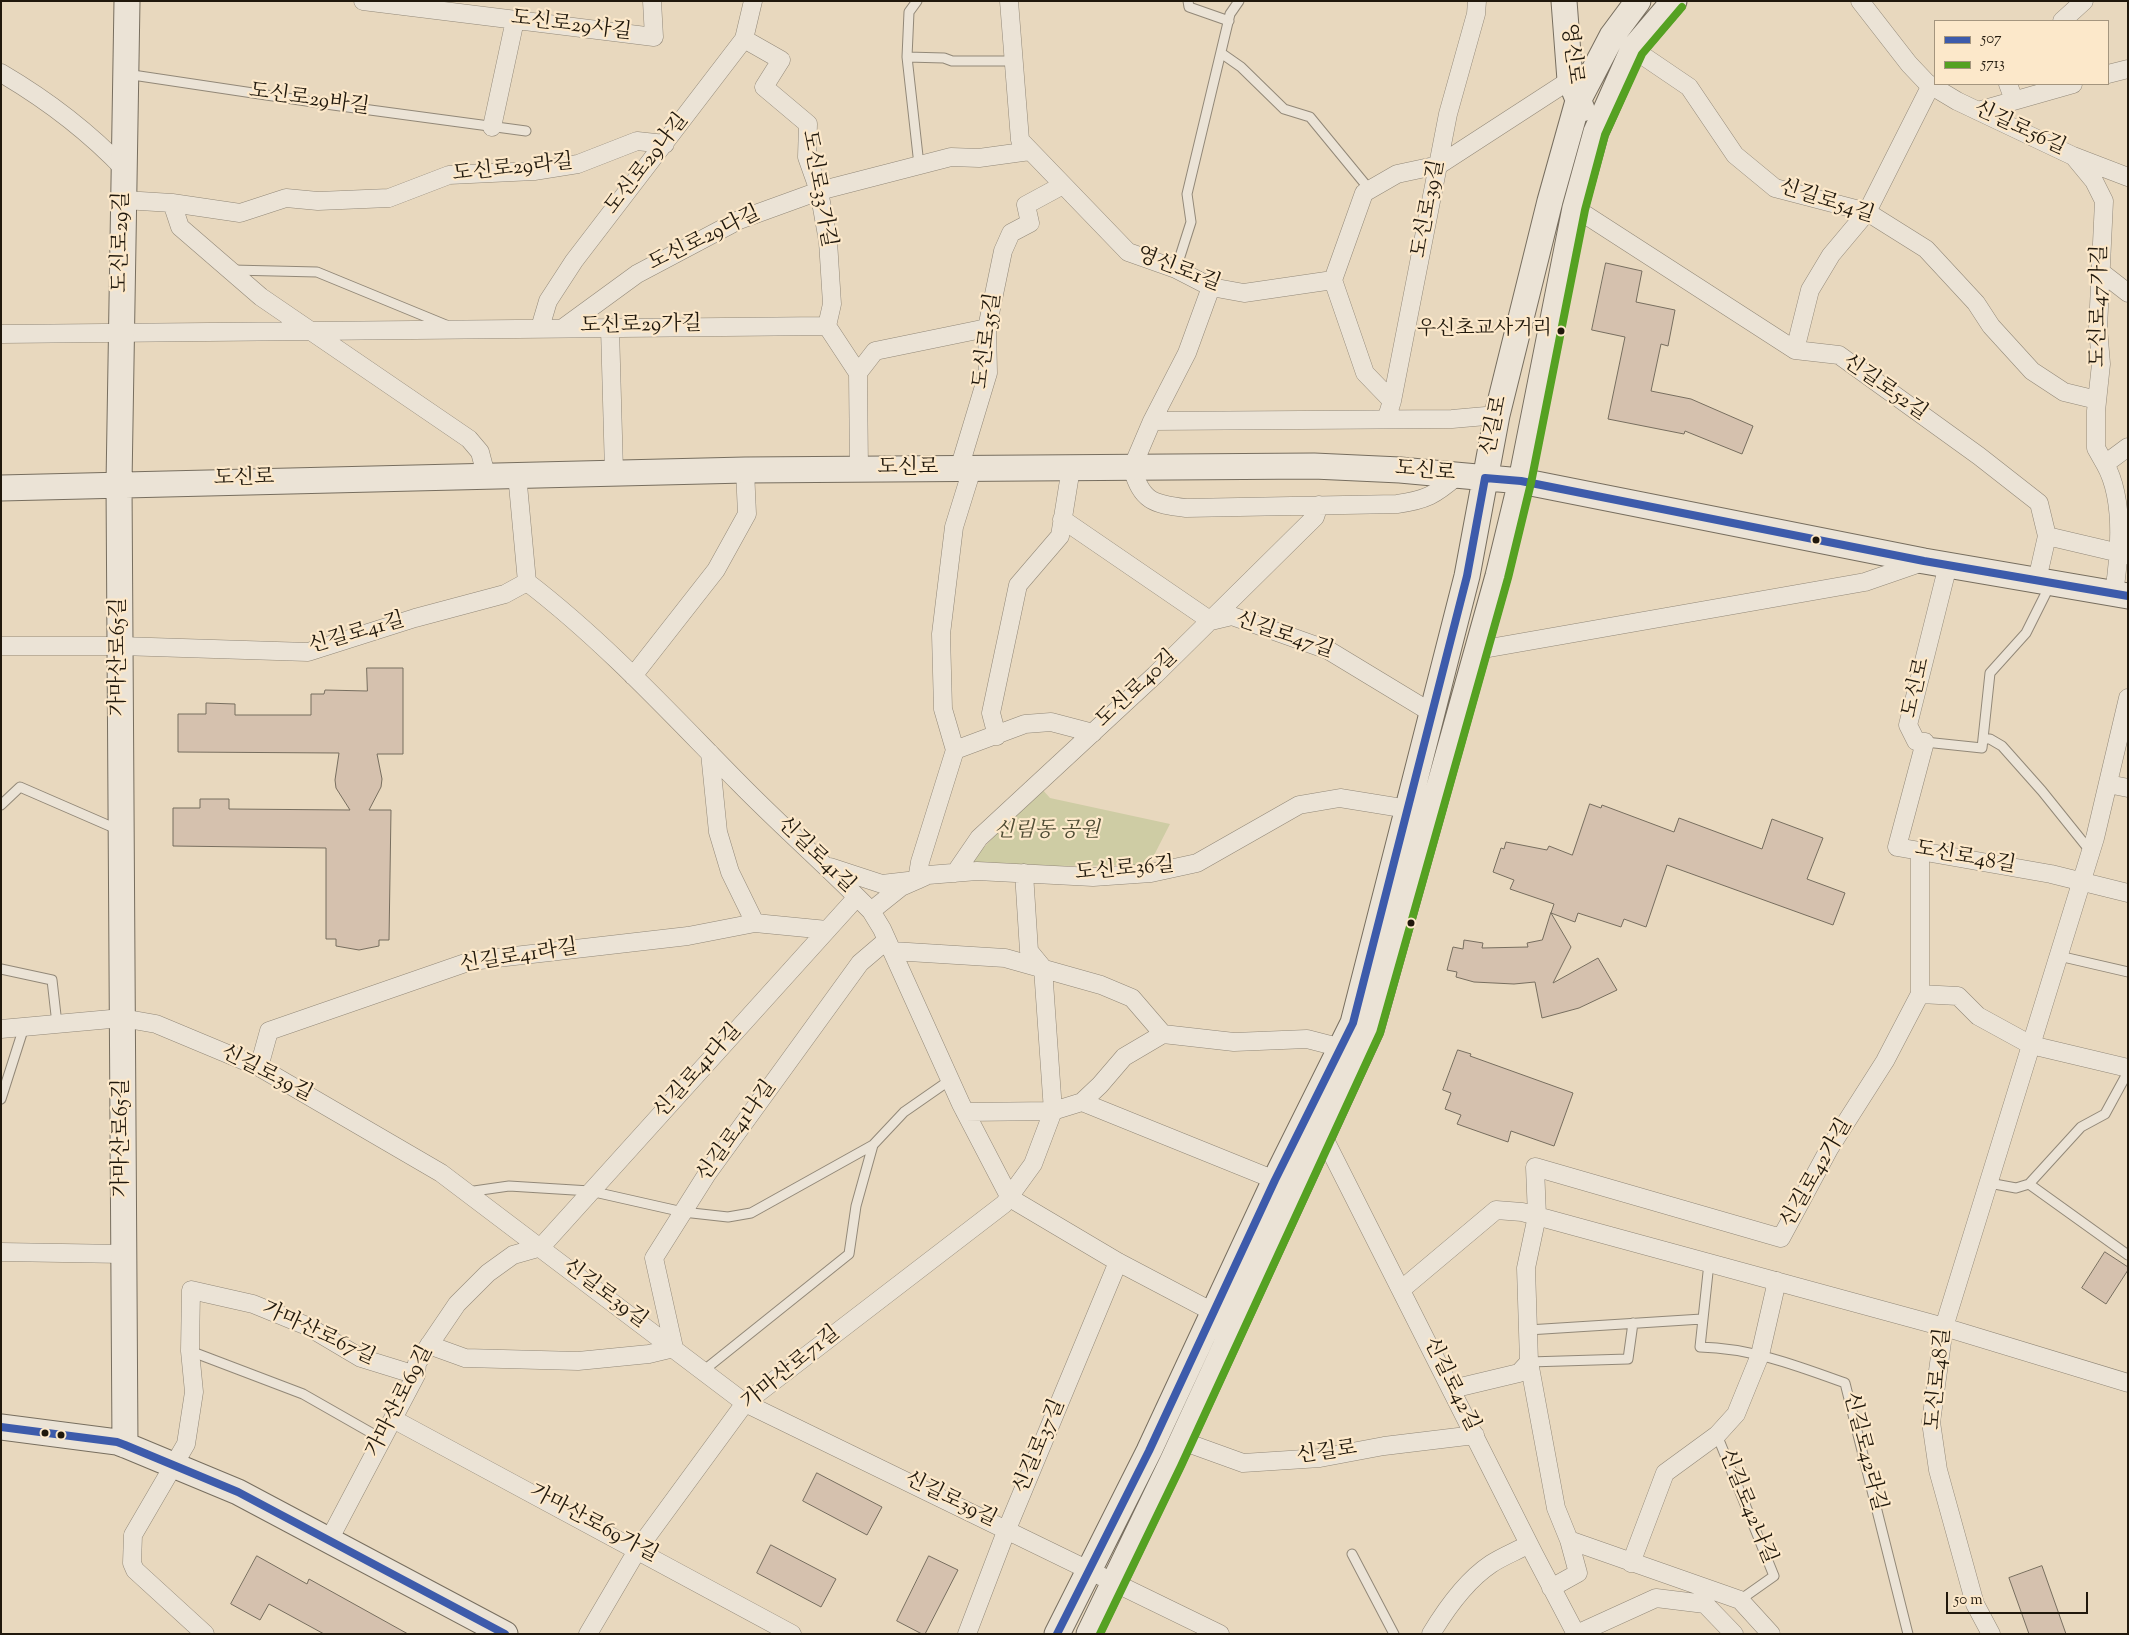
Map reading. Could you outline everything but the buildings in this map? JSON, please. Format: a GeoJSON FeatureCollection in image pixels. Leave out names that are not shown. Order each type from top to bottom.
{"type":"FeatureCollection","features":[{"type":"Feature","properties":{"kind":"main road","name":"도신로29길"},"geometry":{"type":"LineString","coordinates":[[119,484],[128,1]]}},
{"type":"Feature","properties":{"kind":"main road","name":"영신로"},"geometry":{"type":"LineString","coordinates":[[1564,1],[1574,90],[1596,132]]}},
{"type":"Feature","properties":{"kind":"main road","name":"신길로"},"geometry":{"type":"LineString","coordinates":[[1057,1634],[1149,1451],[1275,1180],[1342,1048],[1360,999],[1467,576],[1498,415],[1550,201],[1574,90],[1638,1]]}},
{"type":"Feature","properties":{"kind":"main road","name":"신길로"},"geometry":{"type":"LineString","coordinates":[[1089,1634],[1182,1441],[1374,1021],[1478,650],[1521,481],[1575,208],[1596,132],[1633,49],[1674,1]]}},
{"type":"Feature","properties":{"kind":"main road","name":"도신로"},"geometry":{"type":"LineString","coordinates":[[1,488],[744,470],[1314,466],[1400,470],[1521,481],[1936,563],[2121,594]]}},
{"type":"Feature","properties":{"kind":"main road","name":"가마산로65길"},"geometry":{"type":"LineString","coordinates":[[119,484],[125,1445]]}},
{"type":"Feature","properties":{"kind":"main road"},"geometry":{"type":"LineString","coordinates":[[1,1427],[117,1442],[125,1445],[238,1492],[505,1634]]}},
{"type":"Feature","properties":{"kind":"street","name":"도신로29사길"},"geometry":{"type":"LineString","coordinates":[[363,1],[654,37],[652,1]]}},
{"type":"Feature","properties":{"kind":"street","name":"도신로29나길"},"geometry":{"type":"LineString","coordinates":[[540,328],[548,301],[574,261],[744,39],[753,1]]}},
{"type":"Feature","properties":{"kind":"street","name":"영신로1길"},"geometry":{"type":"LineString","coordinates":[[1009,1],[1012,61],[1020,140],[1128,252],[1176,269],[1211,287],[1244,293],[1334,280]]}},
{"type":"Feature","properties":{"kind":"street","name":"도신로39길"},"geometry":{"type":"LineString","coordinates":[[1390,409],[1448,114],[1476,14],[1477,1]]}},
{"type":"Feature","properties":{"kind":"street","name":"신길로56길"},"geometry":{"type":"LineString","coordinates":[[1860,1],[1909,64],[1931,85],[1978,111],[2073,156],[2128,177]]}},
{"type":"Feature","properties":{"kind":"street"},"geometry":{"type":"LineString","coordinates":[[2063,20],[2084,1]]}},
{"type":"Feature","properties":{"kind":"street"},"geometry":{"type":"LineString","coordinates":[[492,127],[515,20]]}},
{"type":"Feature","properties":{"kind":"street","name":"도신로33가길"},"geometry":{"type":"LineString","coordinates":[[744,39],[781,60],[764,87],[808,124],[808,157],[819,191],[828,240],[832,304],[828,326]]}},
{"type":"Feature","properties":{"kind":"street","name":"신길로54길"},"geometry":{"type":"LineString","coordinates":[[1633,49],[1689,87],[1735,155],[1775,188],[1867,212],[1926,249],[1976,302],[1991,326],[2032,371],[2064,392],[2097,400]]}},
{"type":"Feature","properties":{"kind":"street"},"geometry":{"type":"LineString","coordinates":[[2109,74],[2128,69]]}},
{"type":"Feature","properties":{"kind":"street"},"geometry":{"type":"LineString","coordinates":[[1,73],[43,97],[99,143],[125,170]]}},
{"type":"Feature","properties":{"kind":"street"},"geometry":{"type":"LineString","coordinates":[[1796,350],[1810,290],[1831,255],[1867,212],[1931,85]]}},
{"type":"Feature","properties":{"kind":"street"},"geometry":{"type":"LineString","coordinates":[[2008,85],[2014,100]]}},
{"type":"Feature","properties":{"kind":"street"},"geometry":{"type":"LineString","coordinates":[[1978,111],[2069,85]]}},
{"type":"Feature","properties":{"kind":"street"},"geometry":{"type":"LineString","coordinates":[[1390,409],[1365,373],[1334,280],[1364,193],[1397,174],[1439,165],[1574,90]]}},
{"type":"Feature","properties":{"kind":"street","name":"도신로29라길"},"geometry":{"type":"LineString","coordinates":[[124,200],[172,202],[240,213],[286,198],[318,201],[389,198],[449,174],[534,171],[578,164],[637,141],[665,144]]}},
{"type":"Feature","properties":{"kind":"street","name":"도신로29다길"},"geometry":{"type":"LineString","coordinates":[[563,328],[637,274],[739,220],[819,191],[951,157],[979,158],[1030,151]]}},
{"type":"Feature","properties":{"kind":"street","name":"도신로47가길"},"geometry":{"type":"LineString","coordinates":[[2073,156],[2094,181],[2104,201],[2098,328],[2101,364],[2097,400],[2096,448],[2113,479],[2124,553],[2121,594]]}},
{"type":"Feature","properties":{"kind":"street","name":"도신로35길"},"geometry":{"type":"LineString","coordinates":[[965,469],[988,373],[987,328],[1003,250],[1011,234],[1030,223],[1026,205],[1063,185]]}},
{"type":"Feature","properties":{"kind":"street"},"geometry":{"type":"LineString","coordinates":[[172,202],[180,227],[261,297],[469,439],[480,452],[486,475]]}},
{"type":"Feature","properties":{"kind":"street","name":"신길로52길"},"geometry":{"type":"LineString","coordinates":[[1575,208],[1796,350],[1839,355],[1979,456],[2038,503],[2047,536],[2044,582]]}},
{"type":"Feature","properties":{"kind":"street"},"geometry":{"type":"LineString","coordinates":[[2101,272],[2128,293]]}},
{"type":"Feature","properties":{"kind":"street"},"geometry":{"type":"LineString","coordinates":[[1211,287],[1187,353],[1152,421],[1132,468],[1142,494],[1152,501],[1176,507],[1222,509],[1319,504],[1397,504],[1421,500],[1441,490],[1457,476]]}},
{"type":"Feature","properties":{"kind":"street"},"geometry":{"type":"LineString","coordinates":[[828,326],[858,374],[859,470]]}},
{"type":"Feature","properties":{"kind":"street","name":"도신로29가길"},"geometry":{"type":"LineString","coordinates":[[1,334],[828,326]]}},
{"type":"Feature","properties":{"kind":"street"},"geometry":{"type":"LineString","coordinates":[[610,328],[614,472]]}},
{"type":"Feature","properties":{"kind":"street"},"geometry":{"type":"LineString","coordinates":[[858,374],[875,351],[987,328]]}},
{"type":"Feature","properties":{"kind":"street"},"geometry":{"type":"LineString","coordinates":[[1152,421],[1390,409],[1452,419],[1498,415]]}},
{"type":"Feature","properties":{"kind":"street"},"geometry":{"type":"LineString","coordinates":[[2105,464],[2128,447]]}},
{"type":"Feature","properties":{"kind":"street"},"geometry":{"type":"LineString","coordinates":[[997,736],[991,713],[1018,585],[1060,536],[1071,468]]}},
{"type":"Feature","properties":{"kind":"street"},"geometry":{"type":"LineString","coordinates":[[917,880],[920,862],[955,750],[943,709],[941,634],[954,527],[965,469]]}},
{"type":"Feature","properties":{"kind":"street"},"geometry":{"type":"LineString","coordinates":[[633,676],[716,570],[747,514],[744,470]]}},
{"type":"Feature","properties":{"kind":"street"},"geometry":{"type":"LineString","coordinates":[[517,474],[527,582]]}},
{"type":"Feature","properties":{"kind":"street","name":"도신로40길"},"geometry":{"type":"LineString","coordinates":[[955,873],[979,838],[1211,621],[1315,517],[1319,504]]}},
{"type":"Feature","properties":{"kind":"street","name":"신길로47길"},"geometry":{"type":"LineString","coordinates":[[1062,519],[1211,621],[1232,616],[1328,650],[1432,713]]}},
{"type":"Feature","properties":{"kind":"street"},"geometry":{"type":"LineString","coordinates":[[2047,536],[2124,553]]}},
{"type":"Feature","properties":{"kind":"street"},"geometry":{"type":"LineString","coordinates":[[1478,650],[1865,582],[1936,563]]}},
{"type":"Feature","properties":{"kind":"street","name":"도신로"},"geometry":{"type":"LineString","coordinates":[[1925,742],[1916,740],[1908,725],[1936,563]]}},
{"type":"Feature","properties":{"kind":"street","name":"신길로41길"},"geometry":{"type":"LineString","coordinates":[[1,646],[120,646],[308,652],[415,618],[505,594],[527,582],[554,603],[633,676],[871,911],[965,1112],[1010,1198]]}},
{"type":"Feature","properties":{"kind":"street","name":"도신로48길"},"geometry":{"type":"LineString","coordinates":[[1991,1634],[1976,1604],[1938,1470],[1931,1422],[1944,1327],[2091,852],[2128,698]]}},
{"type":"Feature","properties":{"kind":"street"},"geometry":{"type":"LineString","coordinates":[[955,750],[1025,724],[1051,722],[1093,733]]}},
{"type":"Feature","properties":{"kind":"street","name":"도신로48길"},"geometry":{"type":"LineString","coordinates":[[1925,742],[1897,847],[2051,874],[2128,893]]}},
{"type":"Feature","properties":{"kind":"street"},"geometry":{"type":"LineString","coordinates":[[710,753],[718,832],[730,872],[755,923]]}},
{"type":"Feature","properties":{"kind":"street"},"geometry":{"type":"LineString","coordinates":[[2108,784],[2128,788]]}},
{"type":"Feature","properties":{"kind":"street","name":"도신로36길"},"geometry":{"type":"LineString","coordinates":[[871,911],[901,887],[928,875],[996,870],[1093,877],[1151,873],[1197,864],[1299,805],[1332,799],[1350,799],[1408,809]]}},
{"type":"Feature","properties":{"kind":"street","name":"신길로42가길"},"geometry":{"type":"LineString","coordinates":[[1537,1216],[1535,1167],[1781,1238],[1829,1149],[1885,1061],[1920,994],[1920,851]]}},
{"type":"Feature","properties":{"kind":"street","name":"도신로36길"},"geometry":{"type":"LineString","coordinates":[[825,866],[882,884],[917,880]]}},
{"type":"Feature","properties":{"kind":"street"},"geometry":{"type":"LineString","coordinates":[[1024,873],[1029,951],[1043,968],[1053,1111],[1033,1164],[1010,1198],[1118,1262],[1213,1312]]}},
{"type":"Feature","properties":{"kind":"street","name":"신길로41다길"},"geometry":{"type":"LineString","coordinates":[[541,1247],[857,896]]}},
{"type":"Feature","properties":{"kind":"street","name":"신길로41라길"},"geometry":{"type":"LineString","coordinates":[[259,1067],[269,1031],[471,961],[688,936],[755,923],[827,930]]}},
{"type":"Feature","properties":{"kind":"street"},"geometry":{"type":"LineString","coordinates":[[889,946],[1005,958],[1101,985],[1132,998],[1162,1034]]}},
{"type":"Feature","properties":{"kind":"street","name":"신길로41나길"},"geometry":{"type":"LineString","coordinates":[[674,1348],[654,1258],[707,1174],[860,963],[889,946]]}},
{"type":"Feature","properties":{"kind":"street"},"geometry":{"type":"LineString","coordinates":[[1920,994],[1958,996],[1978,1016],[2031,1045],[2128,1070]]}},
{"type":"Feature","properties":{"kind":"street","name":"신길로39길"},"geometry":{"type":"LineString","coordinates":[[1,1029],[122,1018],[156,1024],[259,1067],[441,1173],[745,1403],[1090,1569],[1220,1634]]}},
{"type":"Feature","properties":{"kind":"street"},"geometry":{"type":"LineString","coordinates":[[965,1112],[1053,1111],[1082,1102],[1124,1056],[1162,1034],[1234,1042],[1308,1039],[1342,1048]]}},
{"type":"Feature","properties":{"kind":"street"},"geometry":{"type":"LineString","coordinates":[[1082,1102],[1275,1180]]}},
{"type":"Feature","properties":{"kind":"street","name":"신길로42길"},"geometry":{"type":"LineString","coordinates":[[1323,1136],[1402,1288],[1551,1588],[1577,1634]]}},
{"type":"Feature","properties":{"kind":"street","name":"가마산로71길"},"geometry":{"type":"LineString","coordinates":[[588,1634],[638,1549],[745,1403],[1010,1198]]}},
{"type":"Feature","properties":{"kind":"street"},"geometry":{"type":"LineString","coordinates":[[1402,1288],[1496,1210],[1522,1212],[1944,1327],[2128,1383]]}},
{"type":"Feature","properties":{"kind":"street"},"geometry":{"type":"LineString","coordinates":[[1537,1216],[1526,1268],[1529,1362],[1556,1508],[1569,1540],[1578,1573],[1551,1588]]}},
{"type":"Feature","properties":{"kind":"street","name":"가마산로69길"},"geometry":{"type":"LineString","coordinates":[[329,1540],[416,1375],[417,1363],[457,1304],[488,1273],[513,1255],[541,1247]]}},
{"type":"Feature","properties":{"kind":"street"},"geometry":{"type":"LineString","coordinates":[[1,1252],[124,1254]]}},
{"type":"Feature","properties":{"kind":"street","name":"신길로37길"},"geometry":{"type":"LineString","coordinates":[[966,1634],[1007,1529],[1118,1262]]}},
{"type":"Feature","properties":{"kind":"street"},"geometry":{"type":"LineString","coordinates":[[1717,1435],[1736,1414],[1760,1355],[1777,1282]]}},
{"type":"Feature","properties":{"kind":"street","name":"가마산로67길"},"geometry":{"type":"LineString","coordinates":[[205,1634],[135,1570],[132,1562],[133,1535],[175,1466],[186,1444],[190,1428],[194,1392],[190,1350],[191,1290],[253,1304],[307,1326],[361,1358],[416,1375]]}},
{"type":"Feature","properties":{"kind":"street"},"geometry":{"type":"LineString","coordinates":[[429,1345],[465,1358],[578,1361],[649,1354],[674,1348]]}},
{"type":"Feature","properties":{"kind":"street"},"geometry":{"type":"LineString","coordinates":[[1452,1389],[1519,1373],[1529,1362]]}},
{"type":"Feature","properties":{"kind":"street","name":"가마산로69가길"},"geometry":{"type":"LineString","coordinates":[[393,1419],[638,1549],[792,1634]]}},
{"type":"Feature","properties":{"kind":"street","name":"신길로"},"geometry":{"type":"LineString","coordinates":[[1182,1441],[1243,1463],[1320,1458],[1384,1446],[1475,1435]]}},
{"type":"Feature","properties":{"kind":"street","name":"신길로42나길"},"geometry":{"type":"LineString","coordinates":[[1631,1562],[1665,1473],[1717,1435]]}},
{"type":"Feature","properties":{"kind":"street"},"geometry":{"type":"LineString","coordinates":[[1569,1540],[1740,1600],[1771,1634]]}},
{"type":"Feature","properties":{"kind":"street"},"geometry":{"type":"LineString","coordinates":[[1431,1634],[1458,1596],[1476,1575],[1492,1563],[1529,1544]]}},
{"type":"Feature","properties":{"kind":"street"},"geometry":{"type":"LineString","coordinates":[[1677,1601],[1684,1580]]}},
{"type":"Feature","properties":{"kind":"street"},"geometry":{"type":"LineString","coordinates":[[1577,1634],[1656,1598],[1704,1604],[1734,1634]]}},
{"type":"Feature","properties":{"kind":"lane"},"geometry":{"type":"LineString","coordinates":[[917,1],[909,12],[907,57],[919,165]]}},
{"type":"Feature","properties":{"kind":"lane"},"geometry":{"type":"LineString","coordinates":[[1188,1],[1190,7],[1229,21]]}},
{"type":"Feature","properties":{"kind":"lane"},"geometry":{"type":"LineString","coordinates":[[1176,269],[1191,222],[1188,194],[1229,21],[1239,1]]}},
{"type":"Feature","properties":{"kind":"lane"},"geometry":{"type":"LineString","coordinates":[[1221,54],[1241,67],[1284,108],[1310,118],[1370,190]]}},
{"type":"Feature","properties":{"kind":"lane"},"geometry":{"type":"LineString","coordinates":[[907,57],[944,58],[952,61],[1012,61]]}},
{"type":"Feature","properties":{"kind":"lane","name":"도신로29바길"},"geometry":{"type":"LineString","coordinates":[[126,74],[526,131]]}},
{"type":"Feature","properties":{"kind":"lane","name":"도신로29가길"},"geometry":{"type":"LineString","coordinates":[[229,270],[317,272],[455,329]]}},
{"type":"Feature","properties":{"kind":"lane"},"geometry":{"type":"LineString","coordinates":[[2044,582],[2026,633],[1990,673],[1983,739],[1990,739],[2002,746],[2091,852]]}},
{"type":"Feature","properties":{"kind":"lane","name":"도신로"},"geometry":{"type":"LineString","coordinates":[[1925,742],[1982,748],[1983,739]]}},
{"type":"Feature","properties":{"kind":"lane"},"geometry":{"type":"LineString","coordinates":[[1,805],[20,787],[121,831]]}},
{"type":"Feature","properties":{"kind":"lane"},"geometry":{"type":"LineString","coordinates":[[2059,956],[2128,972]]}},
{"type":"Feature","properties":{"kind":"lane"},"geometry":{"type":"LineString","coordinates":[[1,968],[52,980],[57,1024]]}},
{"type":"Feature","properties":{"kind":"lane"},"geometry":{"type":"LineString","coordinates":[[1,1099],[24,1027]]}},
{"type":"Feature","properties":{"kind":"lane"},"geometry":{"type":"LineString","coordinates":[[1989,1182],[2016,1188],[2029,1184],[2080,1127],[2105,1114],[2128,1070]]}},
{"type":"Feature","properties":{"kind":"lane"},"geometry":{"type":"LineString","coordinates":[[466,1192],[509,1186],[590,1191],[683,1212],[728,1217],[752,1213],[873,1145],[904,1112],[950,1080]]}},
{"type":"Feature","properties":{"kind":"lane"},"geometry":{"type":"LineString","coordinates":[[703,1371],[849,1254],[856,1206],[873,1145]]}},
{"type":"Feature","properties":{"kind":"lane"},"geometry":{"type":"LineString","coordinates":[[2029,1184],[2128,1255]]}},
{"type":"Feature","properties":{"kind":"lane","name":"신길로42라길"},"geometry":{"type":"LineString","coordinates":[[1709,1263],[1700,1347],[1782,1360],[1846,1383],[1908,1634]]}},
{"type":"Feature","properties":{"kind":"lane"},"geometry":{"type":"LineString","coordinates":[[1528,1330],[1702,1319]]}},
{"type":"Feature","properties":{"kind":"lane"},"geometry":{"type":"LineString","coordinates":[[1529,1362],[1628,1359],[1633,1323]]}},
{"type":"Feature","properties":{"kind":"lane"},"geometry":{"type":"LineString","coordinates":[[190,1350],[303,1394],[382,1439]]}},
{"type":"Feature","properties":{"kind":"lane","name":"신길로42나길"},"geometry":{"type":"LineString","coordinates":[[1717,1435],[1774,1576],[1740,1600]]}},
{"type":"Feature","properties":{"kind":"lane"},"geometry":{"type":"LineString","coordinates":[[1352,1554],[1394,1634]]}},
{"type":"Feature","properties":{"kind":"green space","name":"신림동 공원"},"geometry":{"type":"Polygon","coordinates":[[[1041,788],[1050,798],[1170,824],[1149,865],[965,867],[1041,788]]]}},
{"type":"Feature","properties":{"kind":"transit line","name":"5713"},"geometry":{"type":"LineString","coordinates":[[1100,1634],[1181,1466],[1380,1033],[1508,578],[1531,483],[1585,210],[1605,135],[1642,54],[1682,7]]}},
{"type":"Feature","properties":{"kind":"transit line","name":"507"},"geometry":{"type":"LineString","coordinates":[[1057,1634],[1149,1451],[1275,1180],[1353,1023],[1467,576],[1485,478],[1521,481],[1924,561],[2128,596]]}},
{"type":"Feature","properties":{"kind":"transit line","name":"507"},"geometry":{"type":"LineString","coordinates":[[1,1427],[117,1442],[125,1445],[238,1492],[505,1634]]}},
{"type":"Feature","properties":{"kind":"place","name":"우신초교사거리"},"geometry":{"type":"Point","coordinates":[1561,331]}}]}
